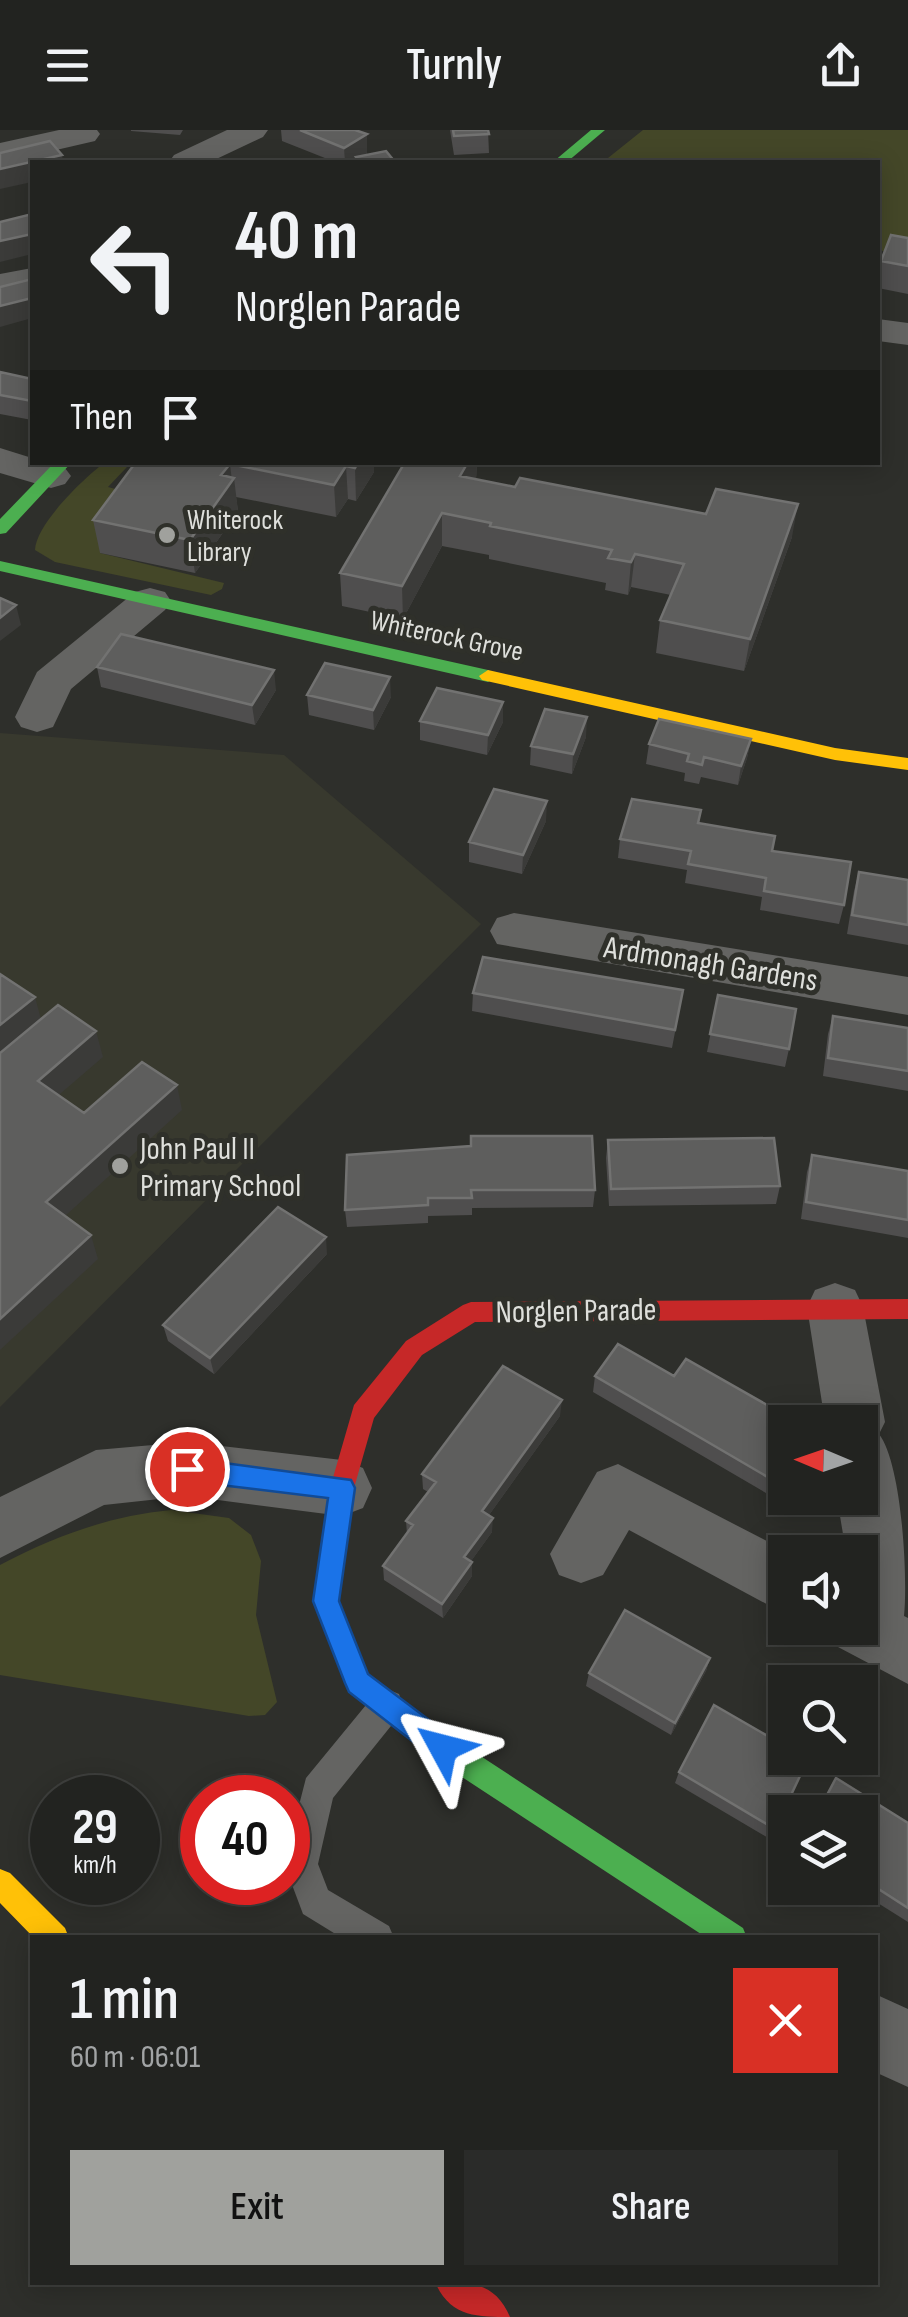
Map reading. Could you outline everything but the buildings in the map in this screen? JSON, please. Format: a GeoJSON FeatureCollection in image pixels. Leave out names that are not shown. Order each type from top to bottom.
{"type":"FeatureCollection","features":[{"type":"Feature","properties":{"kind":"main road"},"geometry":{"type":"LineString","coordinates":[[562,160],[599,130]]}},
{"type":"Feature","properties":{"kind":"main road"},"geometry":{"type":"LineString","coordinates":[[0,529],[57,469]]}},
{"type":"Feature","properties":{"kind":"main road","name":"Whiterock Grove"},"geometry":{"type":"LineString","coordinates":[[0,566],[880,762],[908,764]]}},
{"type":"Feature","properties":{"kind":"main road","name":"Norglen Parade"},"geometry":{"type":"LineString","coordinates":[[729,1935],[443,1748],[358,1683],[326,1601],[342,1488],[363,1413],[414,1348],[471,1312],[908,1309]]}},
{"type":"Feature","properties":{"kind":"main road"},"geometry":{"type":"LineString","coordinates":[[0,1883],[52,1935]]}},
{"type":"Feature","properties":{"kind":"main road"},"geometry":{"type":"LineString","coordinates":[[455,2285],[494,2317]]}},
{"type":"Feature","properties":{"kind":"street"},"geometry":{"type":"LineString","coordinates":[[189,160],[252,130]]}},
{"type":"Feature","properties":{"kind":"street"},"geometry":{"type":"LineString","coordinates":[[0,154],[83,132],[107,160]]}},
{"type":"Feature","properties":{"kind":"street"},"geometry":{"type":"LineString","coordinates":[[0,286],[30,278]]}},
{"type":"Feature","properties":{"kind":"street"},"geometry":{"type":"LineString","coordinates":[[880,330],[908,334]]}},
{"type":"Feature","properties":{"kind":"street"},"geometry":{"type":"LineString","coordinates":[[0,460],[30,465]]}},
{"type":"Feature","properties":{"kind":"street"},"geometry":{"type":"LineString","coordinates":[[32,465],[57,469]]}},
{"type":"Feature","properties":{"kind":"street"},"geometry":{"type":"LineString","coordinates":[[37,717],[52,682],[150,600]]}},
{"type":"Feature","properties":{"kind":"street","name":"Ardmonagh Gardens"},"geometry":{"type":"LineString","coordinates":[[514,931],[908,996]]}},
{"type":"Feature","properties":{"kind":"street"},"geometry":{"type":"LineString","coordinates":[[835,1307],[852,1405]]}},
{"type":"Feature","properties":{"kind":"street"},"geometry":{"type":"LineString","coordinates":[[0,1529],[96,1478],[187,1469],[342,1488]]}},
{"type":"Feature","properties":{"kind":"street"},"geometry":{"type":"LineString","coordinates":[[581,1554],[618,1492],[768,1575]]}},
{"type":"Feature","properties":{"kind":"street"},"geometry":{"type":"LineString","coordinates":[[871,1515],[882,1581],[879,1636]]}},
{"type":"Feature","properties":{"kind":"street"},"geometry":{"type":"LineString","coordinates":[[878,2032],[908,2051]]}},
{"type":"Feature","properties":{"kind":"lane"},"geometry":{"type":"LineString","coordinates":[[372,1935],[315,1902],[301,1864],[318,1790],[387,1705]]}},
{"type":"Feature","properties":{"kind":"shaded area","name":"John Paul II Primary School"},"geometry":{"type":"Polygon","coordinates":[[[0,733],[284,755],[481,924],[0,1407],[0,733]]]}},
{"type":"Feature","properties":{"kind":"green space"},"geometry":{"type":"Polygon","coordinates":[[[643,130],[908,130],[908,256],[880,250],[880,160],[606,160],[643,130]]]}},
{"type":"Feature","properties":{"kind":"green space"},"geometry":{"type":"Polygon","coordinates":[[[102,465],[127,467],[108,487],[141,496],[100,553],[224,583],[222,589],[211,595],[55,562],[35,550],[43,528],[74,490],[102,465]]]}},
{"type":"Feature","properties":{"kind":"green space"},"geometry":{"type":"Polygon","coordinates":[[[171,1510],[229,1518],[251,1535],[261,1561],[256,1615],[277,1702],[265,1715],[249,1716],[0,1675],[0,1565],[83,1529],[171,1510]]]}},
{"type":"Feature","properties":{"kind":"traffic: fast"},"geometry":{"type":"LineString","coordinates":[[562,160],[599,130]]}},
{"type":"Feature","properties":{"kind":"traffic: fast"},"geometry":{"type":"LineString","coordinates":[[0,529],[61,465]]}},
{"type":"Feature","properties":{"kind":"traffic: fast"},"geometry":{"type":"LineString","coordinates":[[0,566],[488,676]]}},
{"type":"Feature","properties":{"kind":"traffic: fast"},"geometry":{"type":"LineString","coordinates":[[329,1578],[326,1601],[358,1683],[443,1748],[728,1935]]}},
{"type":"Feature","properties":{"kind":"traffic: slow"},"geometry":{"type":"LineString","coordinates":[[488,676],[835,754],[908,764]]}},
{"type":"Feature","properties":{"kind":"traffic: slow"},"geometry":{"type":"LineString","coordinates":[[0,1883],[52,1935]]}},
{"type":"Feature","properties":{"kind":"traffic: jam"},"geometry":{"type":"LineString","coordinates":[[329,1578],[342,1488],[363,1413],[414,1348],[471,1312],[908,1309]]}},
{"type":"Feature","properties":{"kind":"traffic: jam"},"geometry":{"type":"LineString","coordinates":[[455,2285],[494,2317]]}},
{"type":"Feature","properties":{"kind":"place","name":"Whiterock Library"},"geometry":{"type":"Point","coordinates":[167,535]}},
{"type":"Feature","properties":{"kind":"place","name":"John Paul II Primary School"},"geometry":{"type":"Point","coordinates":[120,1166]}},
{"type":"Feature","properties":{"kind":"route"},"geometry":{"type":"LineString","coordinates":[[187,1469],[342,1488],[326,1601],[358,1683],[443,1748]]}}]}
